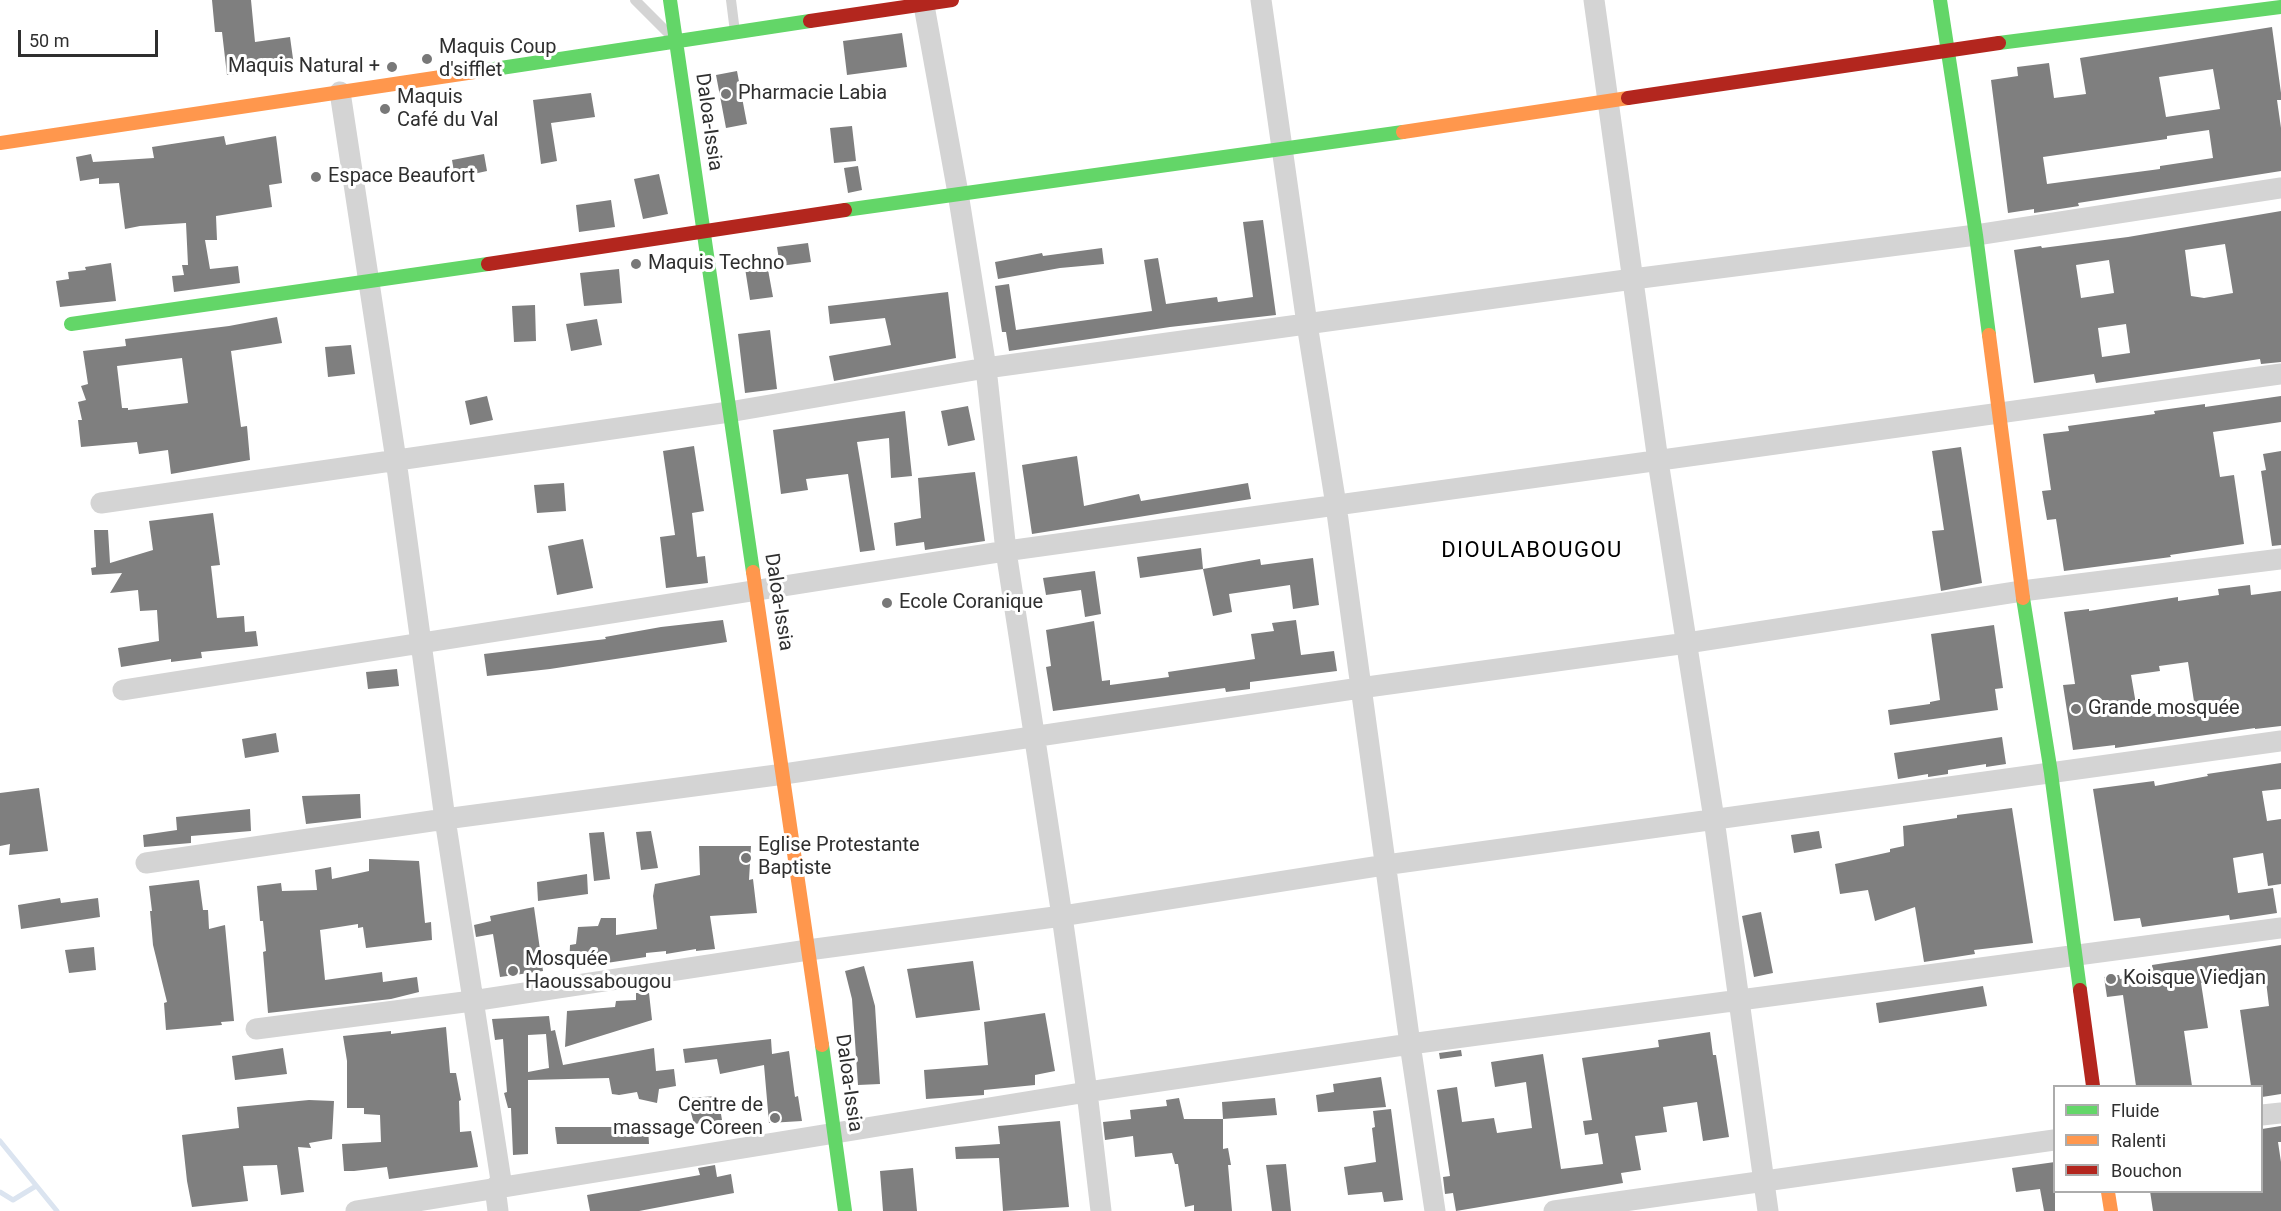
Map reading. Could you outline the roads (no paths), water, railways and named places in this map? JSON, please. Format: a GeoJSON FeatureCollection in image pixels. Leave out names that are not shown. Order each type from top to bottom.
{"type":"FeatureCollection","features":[{"type":"Feature","properties":{"kind":"street","name":"Daloa-Issia"},"geometry":{"type":"LineString","coordinates":[[670,0],[784,774],[845,1211]]}},
{"type":"Feature","properties":{"kind":"street"},"geometry":{"type":"LineString","coordinates":[[1,138],[340,92],[677,42],[923,2],[952,0]]}},
{"type":"Feature","properties":{"kind":"street"},"geometry":{"type":"LineString","coordinates":[[1262,0],[1306,324],[1336,505],[1435,1211]]}},
{"type":"Feature","properties":{"kind":"street"},"geometry":{"type":"LineString","coordinates":[[1594,0],[1658,461],[1714,819],[1768,1211]]}},
{"type":"Feature","properties":{"kind":"street"},"geometry":{"type":"LineString","coordinates":[[1940,0],[1976,235],[2022,591],[2051,773],[2093,1085]]}},
{"type":"Feature","properties":{"kind":"street"},"geometry":{"type":"LineString","coordinates":[[923,2],[958,193],[986,368],[1006,551],[1036,735],[1087,1092],[1101,1211]]}},
{"type":"Feature","properties":{"kind":"street"},"geometry":{"type":"LineString","coordinates":[[71,324],[958,193],[1284,150],[1947,50],[2281,7]]}},
{"type":"Feature","properties":{"kind":"street"},"geometry":{"type":"LineString","coordinates":[[340,92],[396,460],[445,819],[499,1187],[498,1211]]}},
{"type":"Feature","properties":{"kind":"street"},"geometry":{"type":"LineString","coordinates":[[101,503],[729,412],[986,368],[1633,279],[1976,235],[2281,188]]}},
{"type":"Feature","properties":{"kind":"street"},"geometry":{"type":"LineString","coordinates":[[123,690],[1006,551],[2281,374]]}},
{"type":"Feature","properties":{"kind":"street"},"geometry":{"type":"LineString","coordinates":[[146,863],[445,819],[784,774],[1036,735],[1687,643],[2022,591],[2281,559]]}},
{"type":"Feature","properties":{"kind":"street"},"geometry":{"type":"LineString","coordinates":[[256,1029],[472,1001],[808,950],[1062,916],[1385,865],[2281,741]]}},
{"type":"Feature","properties":{"kind":"street"},"geometry":{"type":"LineString","coordinates":[[356,1211],[1087,1092],[1410,1044],[2281,928]]}},
{"type":"Feature","properties":{"kind":"street"},"geometry":{"type":"LineString","coordinates":[[2263,1115],[2281,1113]]}},
{"type":"Feature","properties":{"kind":"street"},"geometry":{"type":"LineString","coordinates":[[1554,1211],[2053,1140]]}},
{"type":"Feature","properties":{"kind":"street"},"geometry":{"type":"LineString","coordinates":[[2108,1193],[2111,1211]]}},
{"type":"Feature","properties":{"kind":"lane"},"geometry":{"type":"LineString","coordinates":[[635,0],[677,42]]}},
{"type":"Feature","properties":{"kind":"lane"},"geometry":{"type":"LineString","coordinates":[[731,0],[735,33]]}},
{"type":"Feature","properties":{"kind":"waterway"},"geometry":{"type":"LineString","coordinates":[[0,1141],[57,1211]]}},
{"type":"Feature","properties":{"kind":"waterway"},"geometry":{"type":"LineString","coordinates":[[0,1192],[13,1200],[36,1186]]}},
{"type":"Feature","properties":{"kind":"place","name":"Maquis Coup d'sifflet"},"geometry":{"type":"Point","coordinates":[427,59]}},
{"type":"Feature","properties":{"kind":"place","name":"Maquis Natural +"},"geometry":{"type":"Point","coordinates":[392,67]}},
{"type":"Feature","properties":{"kind":"place","name":"Pharmacie Labia"},"geometry":{"type":"Point","coordinates":[726,94]}},
{"type":"Feature","properties":{"kind":"place","name":"Maquis Café du Val"},"geometry":{"type":"Point","coordinates":[385,109]}},
{"type":"Feature","properties":{"kind":"place","name":"Espace Beaufort"},"geometry":{"type":"Point","coordinates":[316,177]}},
{"type":"Feature","properties":{"kind":"place","name":"Maquis Techno"},"geometry":{"type":"Point","coordinates":[636,264]}},
{"type":"Feature","properties":{"kind":"place","name":"Ecole Coranique"},"geometry":{"type":"Point","coordinates":[887,603]}},
{"type":"Feature","properties":{"kind":"place","name":"Grande mosquée"},"geometry":{"type":"Point","coordinates":[2076,709]}},
{"type":"Feature","properties":{"kind":"place","name":"Eglise Protestante Baptiste"},"geometry":{"type":"Point","coordinates":[746,858]}},
{"type":"Feature","properties":{"kind":"place","name":"Mosquée Haoussabougou"},"geometry":{"type":"Point","coordinates":[513,971]}},
{"type":"Feature","properties":{"kind":"place","name":"Koisque Viedjan"},"geometry":{"type":"Point","coordinates":[2111,979]}},
{"type":"Feature","properties":{"kind":"place","name":"Centre de massage Coreen"},"geometry":{"type":"Point","coordinates":[775,1118]}},
{"type":"Feature","properties":{"kind":"district","name":"DIOULABOUGOU"},"geometry":{"type":"Point","coordinates":[1532,551]}}]}
